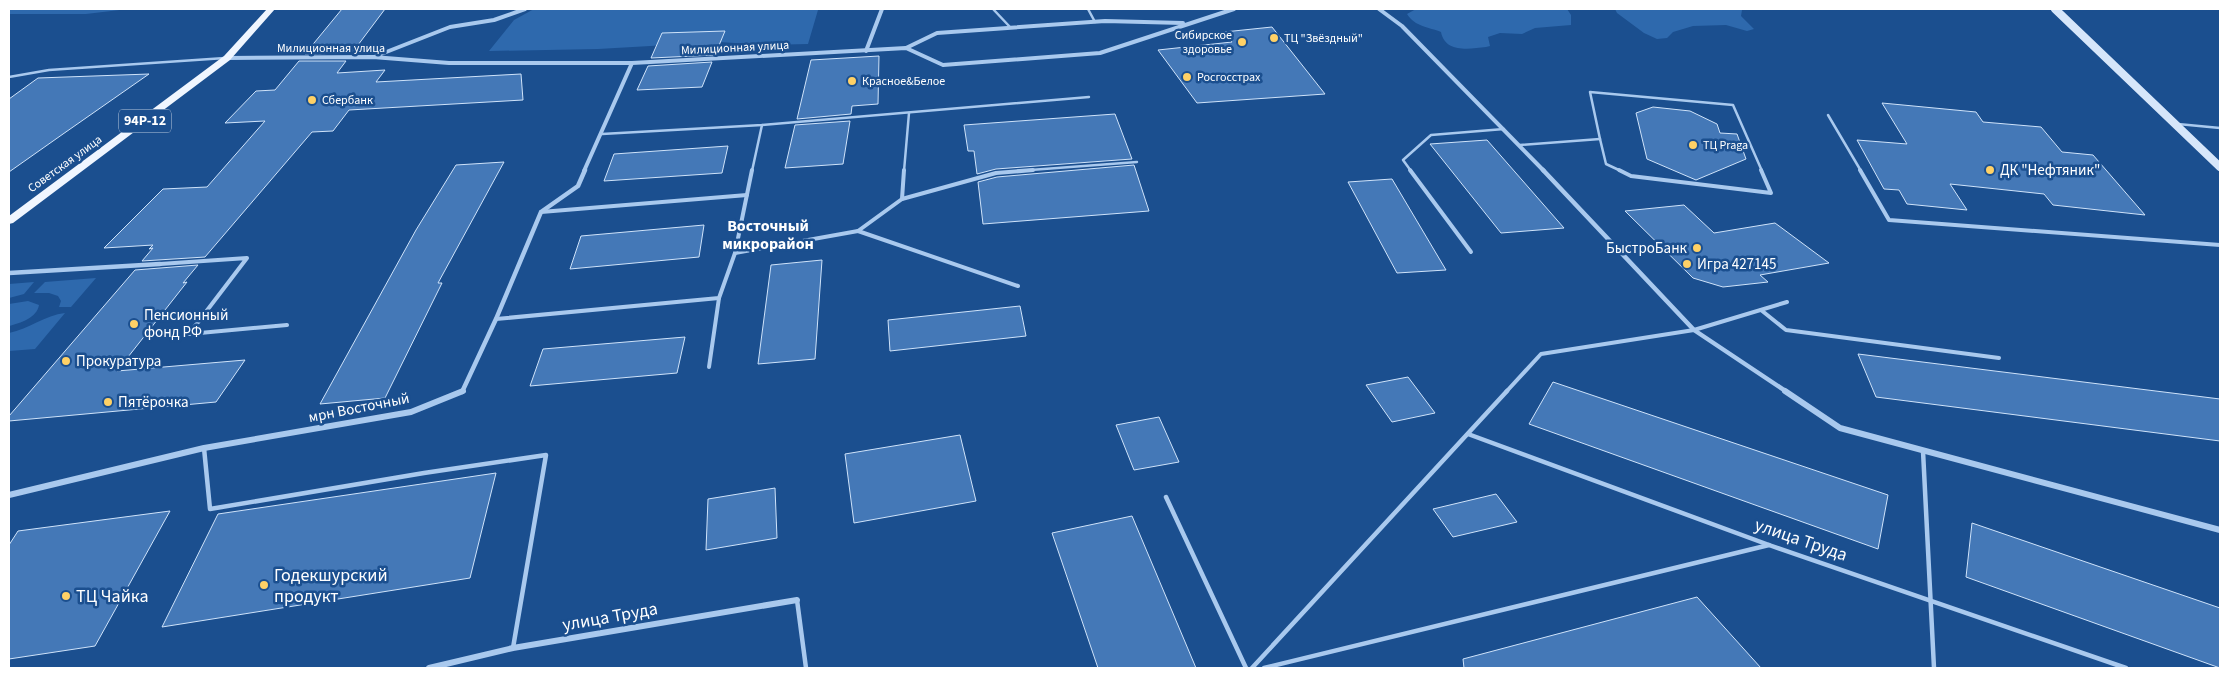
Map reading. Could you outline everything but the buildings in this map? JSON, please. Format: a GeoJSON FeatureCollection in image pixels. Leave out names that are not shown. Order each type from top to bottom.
{"type":"FeatureCollection","features":[{"type":"Feature","properties":{"kind":"main road","name":"Советская улица"},"geometry":{"type":"LineString","coordinates":[[9,222],[227,58],[271,9]]}},
{"type":"Feature","properties":{"kind":"street"},"geometry":{"type":"LineString","coordinates":[[373,57],[450,27],[494,20],[525,9]]}},
{"type":"Feature","properties":{"kind":"street"},"geometry":{"type":"LineString","coordinates":[[866,51],[882,9]]}},
{"type":"Feature","properties":{"kind":"street","name":"Милиционная улица"},"geometry":{"type":"LineString","coordinates":[[227,58],[373,57],[449,62],[632,63],[906,48],[942,65],[1100,53],[1234,9]]}},
{"type":"Feature","properties":{"kind":"street"},"geometry":{"type":"LineString","coordinates":[[1379,9],[1402,26],[1520,145],[1694,330],[1840,428],[2220,530]]}},
{"type":"Feature","properties":{"kind":"street"},"geometry":{"type":"LineString","coordinates":[[2055,9],[2220,168]]}},
{"type":"Feature","properties":{"kind":"street"},"geometry":{"type":"LineString","coordinates":[[906,48],[937,32],[1094,22],[1188,23]]}},
{"type":"Feature","properties":{"kind":"street"},"geometry":{"type":"LineString","coordinates":[[541,212],[578,186],[632,63]]}},
{"type":"Feature","properties":{"kind":"street","name":"мрн Восточный"},"geometry":{"type":"LineString","coordinates":[[9,494],[204,448],[411,412],[462,392],[496,319],[541,212]]}},
{"type":"Feature","properties":{"kind":"street"},"geometry":{"type":"LineString","coordinates":[[9,273],[160,264]]}},
{"type":"Feature","properties":{"kind":"street","name":"улица Труда"},"geometry":{"type":"LineString","coordinates":[[429,668],[513,648],[797,600]]}},
{"type":"Feature","properties":{"kind":"lane"},"geometry":{"type":"LineString","coordinates":[[993,9],[1010,27]]}},
{"type":"Feature","properties":{"kind":"lane"},"geometry":{"type":"LineString","coordinates":[[1088,9],[1094,22]]}},
{"type":"Feature","properties":{"kind":"lane"},"geometry":{"type":"LineString","coordinates":[[9,77],[49,70],[227,58]]}},
{"type":"Feature","properties":{"kind":"lane"},"geometry":{"type":"LineString","coordinates":[[1590,92],[1733,105],[1771,193],[1632,176],[1606,164],[1600,139],[1590,92]]}},
{"type":"Feature","properties":{"kind":"lane"},"geometry":{"type":"LineString","coordinates":[[602,134],[762,125],[1089,98]]}},
{"type":"Feature","properties":{"kind":"lane"},"geometry":{"type":"LineString","coordinates":[[902,199],[909,113]]}},
{"type":"Feature","properties":{"kind":"lane"},"geometry":{"type":"LineString","coordinates":[[1828,115],[1889,220],[2220,245]]}},
{"type":"Feature","properties":{"kind":"lane"},"geometry":{"type":"LineString","coordinates":[[2176,124],[2220,128]]}},
{"type":"Feature","properties":{"kind":"lane"},"geometry":{"type":"LineString","coordinates":[[709,367],[719,298],[735,253],[762,125]]}},
{"type":"Feature","properties":{"kind":"lane"},"geometry":{"type":"LineString","coordinates":[[1471,252],[1403,160],[1431,135],[1504,129]]}},
{"type":"Feature","properties":{"kind":"lane"},"geometry":{"type":"LineString","coordinates":[[1520,145],[1600,139]]}},
{"type":"Feature","properties":{"kind":"lane"},"geometry":{"type":"LineString","coordinates":[[735,253],[858,231],[902,199],[996,173],[1137,162]]}},
{"type":"Feature","properties":{"kind":"lane"},"geometry":{"type":"LineString","coordinates":[[541,212],[747,195]]}},
{"type":"Feature","properties":{"kind":"lane"},"geometry":{"type":"LineString","coordinates":[[858,231],[1018,286]]}},
{"type":"Feature","properties":{"kind":"lane"},"geometry":{"type":"LineString","coordinates":[[160,264],[247,258],[189,334],[287,325]]}},
{"type":"Feature","properties":{"kind":"lane"},"geometry":{"type":"LineString","coordinates":[[496,319],[719,298]]}},
{"type":"Feature","properties":{"kind":"lane"},"geometry":{"type":"LineString","coordinates":[[1252,668],[1541,354],[1694,330],[1787,302]]}},
{"type":"Feature","properties":{"kind":"lane"},"geometry":{"type":"LineString","coordinates":[[1761,310],[1786,330],[1999,358]]}},
{"type":"Feature","properties":{"kind":"lane","name":"улица Труда"},"geometry":{"type":"LineString","coordinates":[[1468,434],[1769,545],[2126,668]]}},
{"type":"Feature","properties":{"kind":"lane"},"geometry":{"type":"LineString","coordinates":[[204,448],[210,510],[424,473],[546,455],[513,648]]}},
{"type":"Feature","properties":{"kind":"lane"},"geometry":{"type":"LineString","coordinates":[[1924,450],[1934,668]]}},
{"type":"Feature","properties":{"kind":"lane"},"geometry":{"type":"LineString","coordinates":[[1166,497],[1246,668]]}},
{"type":"Feature","properties":{"kind":"lane"},"geometry":{"type":"LineString","coordinates":[[1264,668],[1769,545]]}},
{"type":"Feature","properties":{"kind":"lane"},"geometry":{"type":"LineString","coordinates":[[797,600],[806,668]]}},
{"type":"Feature","properties":{"kind":"shaded area"},"geometry":{"type":"Polygon","coordinates":[[[9,9],[128,9],[86,14],[9,14],[9,9]]]}},
{"type":"Feature","properties":{"kind":"shaded area"},"geometry":{"type":"Polygon","coordinates":[[[534,9],[818,10],[808,44],[764,45],[720,42],[598,49],[489,51],[514,20],[534,9]]]}},
{"type":"Feature","properties":{"kind":"shaded area"},"geometry":{"type":"Polygon","coordinates":[[[1416,9],[1567,9],[1571,15],[1571,25],[1535,28],[1522,34],[1500,33],[1488,37],[1490,46],[1465,49],[1453,47],[1443,39],[1441,32],[1414,22],[1407,14],[1416,9]]]}},
{"type":"Feature","properties":{"kind":"shaded area"},"geometry":{"type":"Polygon","coordinates":[[[1615,9],[1738,9],[1742,10],[1741,16],[1754,29],[1747,31],[1726,25],[1693,26],[1673,32],[1667,38],[1657,39],[1644,33],[1617,13],[1615,9]]]}},
{"type":"Feature","properties":{"kind":"shaded area"},"geometry":{"type":"Polygon","coordinates":[[[96,278],[71,307],[59,307],[61,301],[58,296],[49,293],[34,293],[45,282],[96,278]]]}},
{"type":"Feature","properties":{"kind":"shaded area"},"geometry":{"type":"Polygon","coordinates":[[[34,282],[24,294],[9,298],[9,284],[34,282]]]}},
{"type":"Feature","properties":{"kind":"shaded area"},"geometry":{"type":"Polygon","coordinates":[[[28,301],[39,305],[38,310],[32,317],[9,326],[9,304],[28,301]]]}},
{"type":"Feature","properties":{"kind":"shaded area"},"geometry":{"type":"Polygon","coordinates":[[[65,313],[35,349],[9,351],[9,333],[51,316],[65,313]]]}},
{"type":"Feature","properties":{"kind":"place","name":"ТЦ \"Звёздный\""},"geometry":{"type":"Point","coordinates":[1274,38]}},
{"type":"Feature","properties":{"kind":"place","name":"Сибирское здоровье"},"geometry":{"type":"Point","coordinates":[1242,42]}},
{"type":"Feature","properties":{"kind":"place","name":"Росгосстрах"},"geometry":{"type":"Point","coordinates":[1187,77]}},
{"type":"Feature","properties":{"kind":"place","name":"Красное&Белое"},"geometry":{"type":"Point","coordinates":[852,81]}},
{"type":"Feature","properties":{"kind":"place","name":"Сбербанк"},"geometry":{"type":"Point","coordinates":[312,100]}},
{"type":"Feature","properties":{"kind":"place","name":"ТЦ Praga"},"geometry":{"type":"Point","coordinates":[1693,145]}},
{"type":"Feature","properties":{"kind":"place","name":"ДК \"Нефтяник\""},"geometry":{"type":"Point","coordinates":[1990,170]}},
{"type":"Feature","properties":{"kind":"place","name":"БыстроБанк"},"geometry":{"type":"Point","coordinates":[1697,248]}},
{"type":"Feature","properties":{"kind":"place","name":"Игра 427145"},"geometry":{"type":"Point","coordinates":[1687,264]}},
{"type":"Feature","properties":{"kind":"place","name":"Пенсионный фонд РФ"},"geometry":{"type":"Point","coordinates":[134,324]}},
{"type":"Feature","properties":{"kind":"place","name":"Прокуратура"},"geometry":{"type":"Point","coordinates":[66,361]}},
{"type":"Feature","properties":{"kind":"place","name":"Пятёрочка"},"geometry":{"type":"Point","coordinates":[108,402]}},
{"type":"Feature","properties":{"kind":"place","name":"Годекшурский продукт"},"geometry":{"type":"Point","coordinates":[264,585]}},
{"type":"Feature","properties":{"kind":"place","name":"ТЦ Чайка"},"geometry":{"type":"Point","coordinates":[66,596]}},
{"type":"Feature","properties":{"kind":"district","name":"Восточный микрорайон"},"geometry":{"type":"Point","coordinates":[768,235]}}]}
